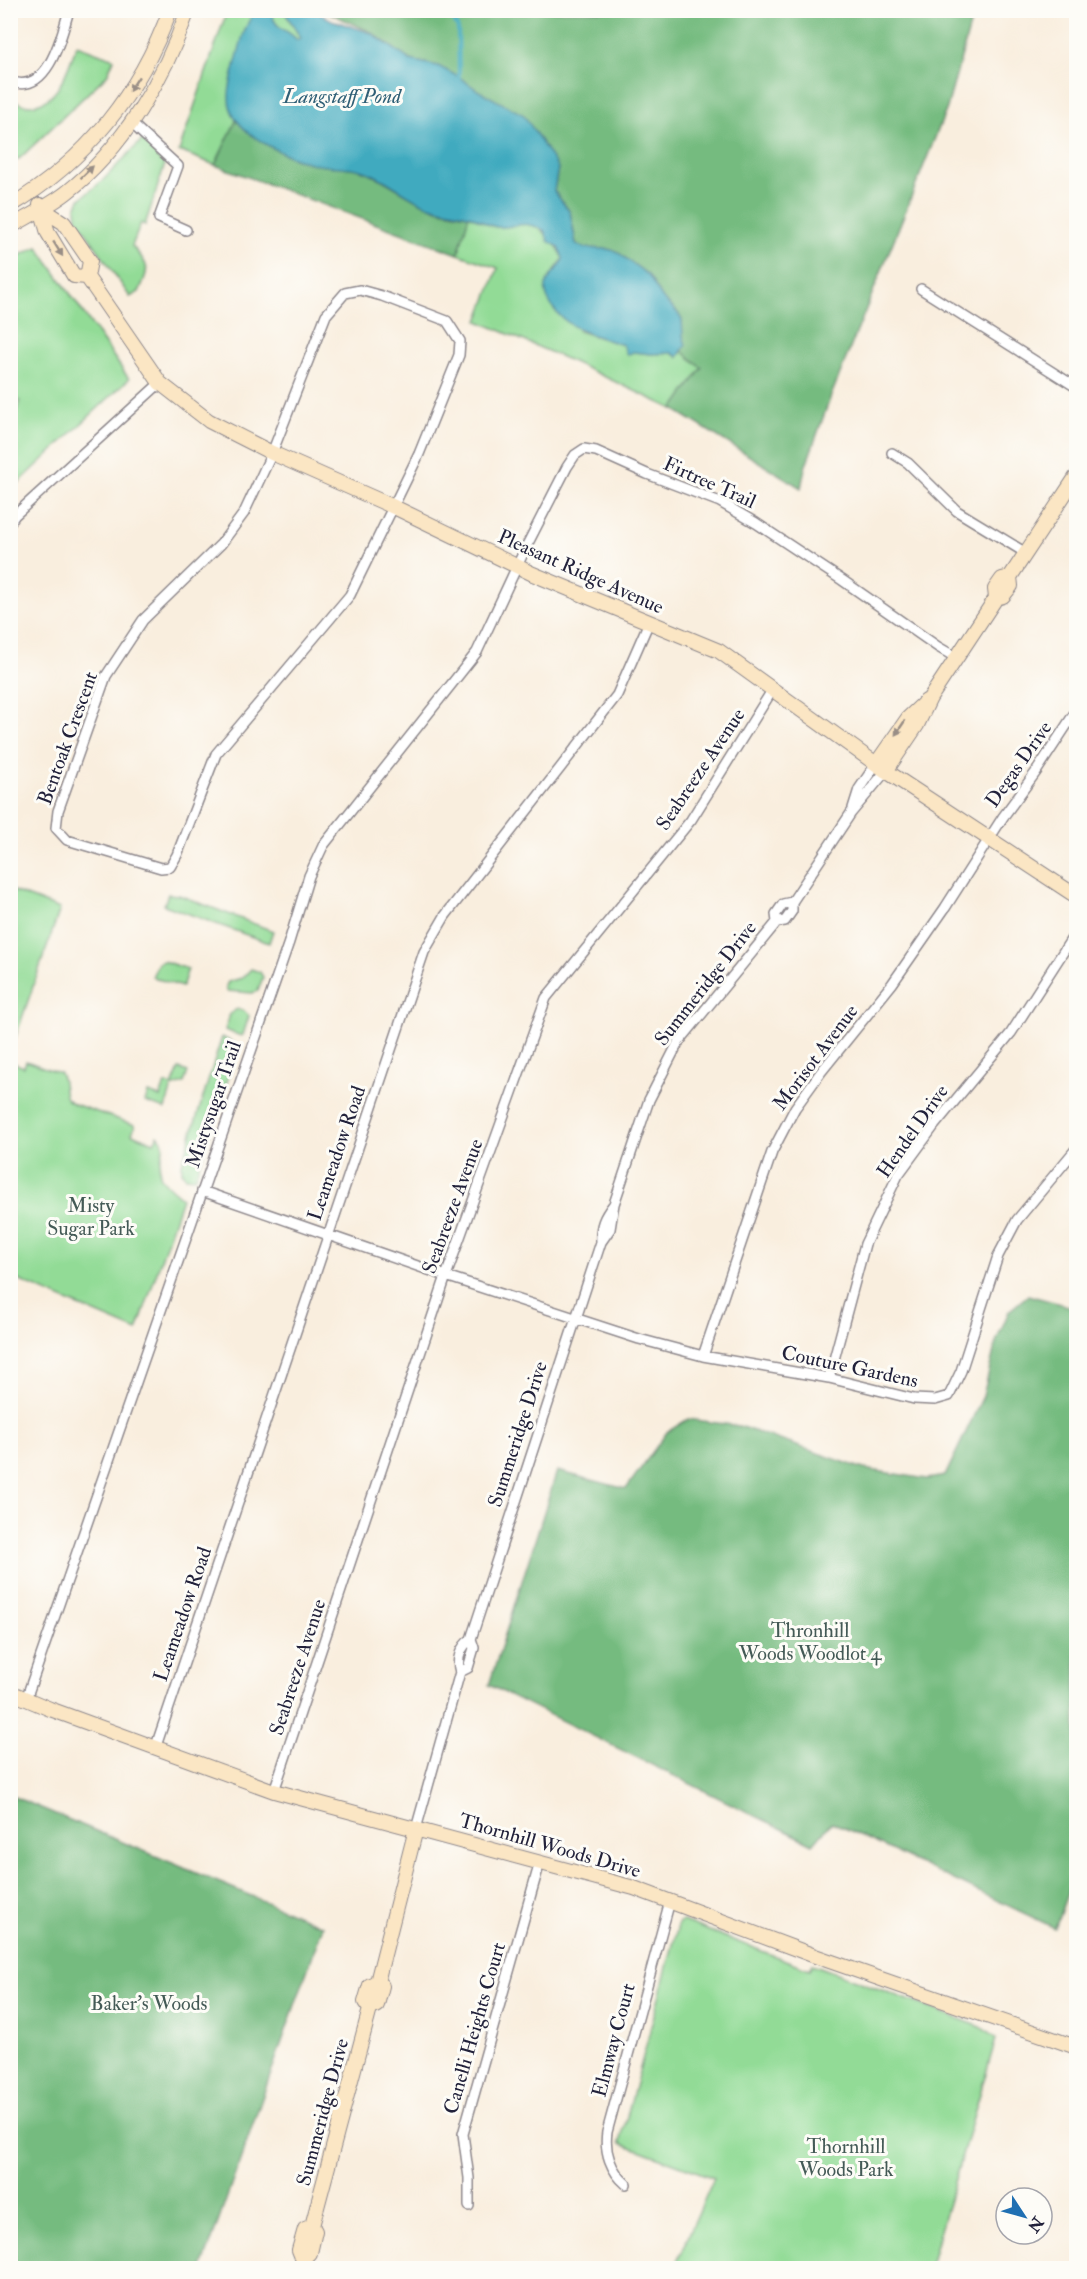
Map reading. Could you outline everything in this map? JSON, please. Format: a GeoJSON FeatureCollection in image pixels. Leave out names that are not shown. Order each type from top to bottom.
{"type":"FeatureCollection","features":[{"type":"Feature","properties":{"kind":"street"},"geometry":{"type":"LineString","coordinates":[[10,81],[16,84],[28,83],[48,68],[60,42],[69,10]]}},
{"type":"Feature","properties":{"kind":"street"},"geometry":{"type":"LineString","coordinates":[[10,206],[58,174],[98,136],[137,81],[162,33],[170,10]]}},
{"type":"Feature","properties":{"kind":"street"},"geometry":{"type":"LineString","coordinates":[[10,227],[72,187],[106,154],[142,107],[175,49],[188,10]]}},
{"type":"Feature","properties":{"kind":"street"},"geometry":{"type":"LineString","coordinates":[[130,122],[178,166],[159,218],[186,230]]}},
{"type":"Feature","properties":{"kind":"street","name":"Pleasant Ridge Avenue"},"geometry":{"type":"LineString","coordinates":[[33,192],[41,208],[48,233],[74,276],[87,277]]}},
{"type":"Feature","properties":{"kind":"street","name":"Pleasant Ridge Avenue"},"geometry":{"type":"LineString","coordinates":[[41,208],[64,223],[90,261],[87,277],[160,383],[209,421],[272,453],[394,507],[518,566],[719,651],[881,767],[1077,896]]}},
{"type":"Feature","properties":{"kind":"street"},"geometry":{"type":"LineString","coordinates":[[921,289],[1077,387]]}},
{"type":"Feature","properties":{"kind":"street"},"geometry":{"type":"LineString","coordinates":[[272,453],[326,315],[345,293],[360,290],[382,296],[447,321],[460,341],[459,355],[444,397],[394,507]]}},
{"type":"Feature","properties":{"kind":"street"},"geometry":{"type":"LineString","coordinates":[[10,522],[160,383]]}},
{"type":"Feature","properties":{"kind":"street","name":"Firtree Trail"},"geometry":{"type":"LineString","coordinates":[[518,566],[575,455],[584,449],[596,451],[647,474],[720,502],[756,523],[957,658]]}},
{"type":"Feature","properties":{"kind":"street","name":"Bentoak Crescent"},"geometry":{"type":"LineString","coordinates":[[272,453],[244,513],[220,544],[143,620],[106,676],[58,812],[56,828],[67,840],[161,868],[170,867],[177,855],[216,754],[350,595],[394,507]]}},
{"type":"Feature","properties":{"kind":"street"},"geometry":{"type":"LineString","coordinates":[[892,453],[908,463],[957,511],[1026,553]]}},
{"type":"Feature","properties":{"kind":"street","name":"Summeridge Drive"},"geometry":{"type":"LineString","coordinates":[[301,2264],[310,2253],[315,2231],[312,2226],[370,2009],[377,2005],[382,1986],[377,1982],[416,1829],[460,1672],[457,1663],[464,1644],[471,1639],[601,1242],[610,1229],[614,1204],[649,1100],[678,1043],[777,922],[785,921],[792,911],[792,902],[851,813],[859,789],[881,767],[908,718],[930,698],[996,598],[1003,596],[1011,586],[1010,577],[1077,477]]}},
{"type":"Feature","properties":{"kind":"street","name":"Mistysugar Trail"},"geometry":{"type":"LineString","coordinates":[[26,1699],[289,942],[309,876],[323,846],[477,652],[518,566]]}},
{"type":"Feature","properties":{"kind":"street","name":"Leameadow Road"},"geometry":{"type":"LineString","coordinates":[[156,1746],[424,952],[445,916],[616,695],[648,622]]}},
{"type":"Feature","properties":{"kind":"street","name":"Seabreeze Avenue"},"geometry":{"type":"LineString","coordinates":[[274,1791],[446,1276],[546,998],[691,820],[773,689]]}},
{"type":"Feature","properties":{"kind":"street","name":"Degas Drive"},"geometry":{"type":"LineString","coordinates":[[990,837],[1077,711]]}},
{"type":"Feature","properties":{"kind":"street","name":"Morisot Avenue"},"geometry":{"type":"LineString","coordinates":[[703,1356],[772,1152],[795,1108],[892,984],[990,837]]}},
{"type":"Feature","properties":{"kind":"street","name":"Hendel Drive"},"geometry":{"type":"LineString","coordinates":[[829,1378],[865,1244],[898,1175],[940,1118],[1011,1033],[1077,932]]}},
{"type":"Feature","properties":{"kind":"street","name":"Couture Gardens"},"geometry":{"type":"LineString","coordinates":[[202,1191],[446,1276],[639,1339],[703,1356],[829,1378],[914,1399],[935,1400],[949,1396],[962,1371],[998,1256],[1017,1220],[1077,1149]]}},
{"type":"Feature","properties":{"kind":"street","name":"Thornhill Woods Drive"},"geometry":{"type":"LineString","coordinates":[[10,1692],[274,1791],[540,1862],[670,1900],[815,1956],[1077,2047]]}},
{"type":"Feature","properties":{"kind":"street","name":"Canelli Heights Court"},"geometry":{"type":"LineString","coordinates":[[469,2206],[469,2178],[462,2134],[540,1862]]}},
{"type":"Feature","properties":{"kind":"street","name":"Elmway Court"},"geometry":{"type":"LineString","coordinates":[[626,2184],[616,2174],[609,2161],[606,2146],[607,2132],[670,1900]]}},
{"type":"Feature","properties":{"kind":"green space"},"geometry":{"type":"Polygon","coordinates":[[[227,11],[255,11],[251,17],[230,106],[236,121],[215,165],[179,151],[227,11]]]}},
{"type":"Feature","properties":{"kind":"green space"},"geometry":{"type":"Polygon","coordinates":[[[271,11],[284,11],[301,39],[297,40],[278,26],[271,11]]]}},
{"type":"Feature","properties":{"kind":"green space"},"geometry":{"type":"Polygon","coordinates":[[[325,11],[974,11],[947,108],[831,396],[805,468],[801,488],[673,409],[702,368],[682,351],[682,320],[663,299],[648,275],[616,251],[584,248],[576,244],[570,212],[554,191],[558,168],[479,91],[438,66],[410,60],[371,32],[325,11]]]}},
{"type":"Feature","properties":{"kind":"green space"},"geometry":{"type":"Polygon","coordinates":[[[77,45],[114,59],[107,75],[20,158],[11,162],[11,99],[27,105],[48,99],[61,84],[77,45]]]}},
{"type":"Feature","properties":{"kind":"green space"},"geometry":{"type":"Polygon","coordinates":[[[236,121],[264,142],[296,159],[320,165],[363,170],[430,206],[469,215],[458,254],[215,165],[236,121]]]}},
{"type":"Feature","properties":{"kind":"green space"},"geometry":{"type":"Polygon","coordinates":[[[143,139],[165,164],[145,225],[141,223],[132,246],[145,263],[146,272],[139,292],[130,297],[77,219],[76,208],[80,199],[103,180],[143,139]]]}},
{"type":"Feature","properties":{"kind":"green space"},"geometry":{"type":"Polygon","coordinates":[[[469,215],[495,227],[519,224],[534,226],[552,239],[563,259],[548,280],[579,331],[623,345],[633,352],[672,353],[678,357],[682,351],[702,368],[673,409],[478,321],[498,268],[458,254],[469,215]]]}},
{"type":"Feature","properties":{"kind":"green space"},"geometry":{"type":"Polygon","coordinates":[[[38,247],[129,379],[11,490],[11,427],[20,401],[11,397],[14,383],[10,375],[11,259],[38,247]]]}},
{"type":"Feature","properties":{"kind":"green space"},"geometry":{"type":"Polygon","coordinates":[[[10,890],[60,909],[11,1050],[10,890]]]}},
{"type":"Feature","properties":{"kind":"green space"},"geometry":{"type":"Polygon","coordinates":[[[168,894],[179,895],[273,931],[269,943],[164,905],[168,894]]]}},
{"type":"Feature","properties":{"kind":"green space"},"geometry":{"type":"Polygon","coordinates":[[[163,961],[188,969],[182,987],[152,977],[158,963],[163,961]]]}},
{"type":"Feature","properties":{"kind":"green space"},"geometry":{"type":"Polygon","coordinates":[[[251,969],[260,972],[263,977],[258,991],[252,993],[227,991],[228,982],[242,978],[251,969]]]}},
{"type":"Feature","properties":{"kind":"green space"},"geometry":{"type":"Polygon","coordinates":[[[237,1009],[249,1016],[241,1036],[225,1030],[230,1014],[237,1009]]]}},
{"type":"Feature","properties":{"kind":"green space"},"geometry":{"type":"Polygon","coordinates":[[[222,1037],[239,1046],[195,1178],[186,1177],[182,1173],[182,1164],[222,1037]]]}},
{"type":"Feature","properties":{"kind":"green space","name":"Misty Sugar Park"},"geometry":{"type":"Polygon","coordinates":[[[26,1061],[60,1073],[65,1096],[74,1104],[135,1125],[132,1134],[154,1142],[158,1135],[162,1140],[163,1150],[159,1166],[161,1177],[182,1198],[137,1331],[11,1277],[11,1062],[24,1067],[26,1061]]]}},
{"type":"Feature","properties":{"kind":"green space"},"geometry":{"type":"Polygon","coordinates":[[[179,1069],[188,1072],[184,1083],[172,1087],[165,1109],[145,1102],[148,1093],[160,1097],[165,1084],[172,1086],[179,1069]]]}},
{"type":"Feature","properties":{"kind":"green space","name":"Thronhill Woods Woodlot 4"},"geometry":{"type":"Polygon","coordinates":[[[1028,1295],[1076,1308],[1076,1868],[1055,1928],[832,1822],[813,1844],[489,1685],[557,1471],[626,1489],[667,1432],[688,1419],[739,1426],[864,1469],[927,1479],[945,1476],[983,1396],[996,1342],[1009,1311],[1028,1295]]]}},
{"type":"Feature","properties":{"kind":"green space","name":"Baker's Woods"},"geometry":{"type":"Polygon","coordinates":[[[10,1795],[323,1926],[202,2268],[11,2268],[10,1795]]]}},
{"type":"Feature","properties":{"kind":"green space","name":"Thornhill Woods Park"},"geometry":{"type":"Polygon","coordinates":[[[683,1921],[809,1969],[812,1964],[981,2027],[996,2039],[929,2268],[674,2268],[714,2178],[620,2143],[679,1922],[683,1921]]]}},
{"type":"Feature","properties":{"kind":"water","name":"Langstaff Pond"},"geometry":{"type":"Polygon","coordinates":[[[255,11],[271,11],[278,26],[297,40],[301,38],[284,11],[315,11],[332,20],[371,33],[410,60],[438,66],[524,115],[558,168],[554,191],[570,212],[576,244],[584,248],[616,251],[648,275],[663,299],[682,320],[686,345],[678,357],[672,353],[633,352],[627,355],[623,345],[585,332],[560,316],[550,303],[546,289],[547,282],[563,259],[559,247],[548,241],[545,231],[531,225],[494,226],[471,216],[433,207],[367,172],[355,168],[306,162],[280,152],[254,136],[235,117],[229,97],[242,39],[255,11]]]}},
{"type":"Feature","properties":{"kind":"waterway"},"geometry":{"type":"LineString","coordinates":[[449,10],[458,29],[459,77]]}}]}
